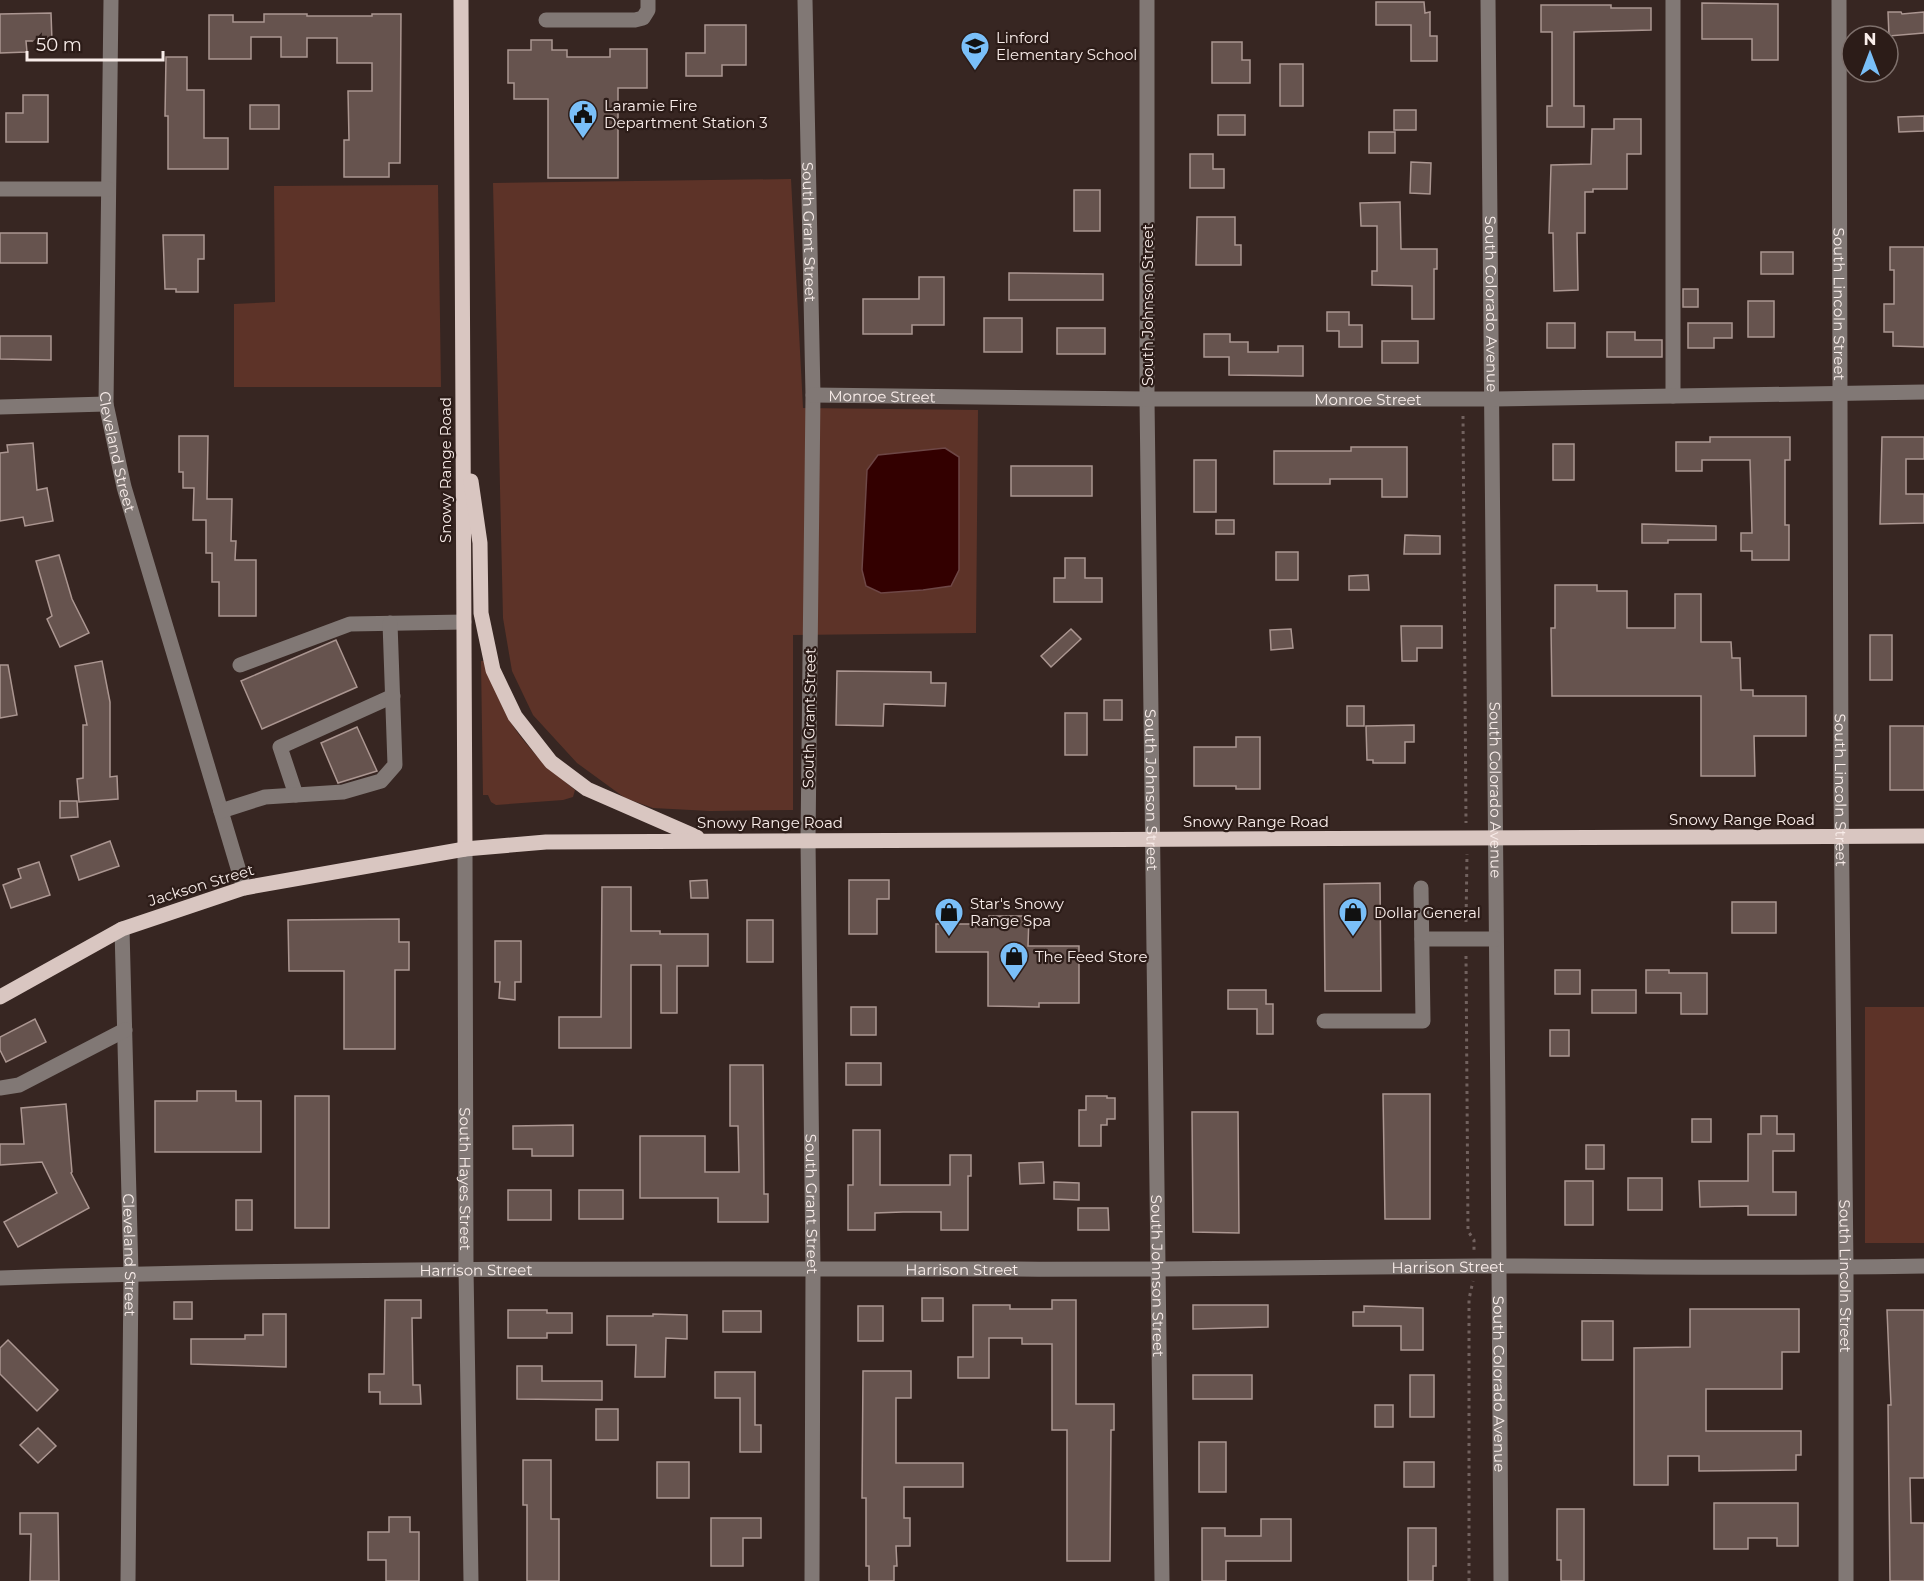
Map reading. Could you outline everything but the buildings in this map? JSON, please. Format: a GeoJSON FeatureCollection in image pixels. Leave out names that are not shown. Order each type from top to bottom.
{"type":"FeatureCollection","features":[{"type":"Feature","properties":{"kind":"main road","name":"Snowy Range Road"},"geometry":{"type":"LineString","coordinates":[[461,0],[465,849],[546,842],[702,840],[1924,836]]}},
{"type":"Feature","properties":{"kind":"main road"},"geometry":{"type":"LineString","coordinates":[[463,433],[480,543],[481,614],[493,670],[515,716],[551,762],[587,789],[702,840]]}},
{"type":"Feature","properties":{"kind":"main road","name":"Jackson Street"},"geometry":{"type":"LineString","coordinates":[[0,997],[122,929],[244,888],[465,849]]}},
{"type":"Feature","properties":{"kind":"street","name":"Cleveland Street"},"geometry":{"type":"LineString","coordinates":[[111,0],[106,404],[124,487],[244,888]]}},
{"type":"Feature","properties":{"kind":"street"},"geometry":{"type":"LineString","coordinates":[[546,20],[634,20],[644,18],[648,10],[648,0]]}},
{"type":"Feature","properties":{"kind":"street","name":"South Grant Street"},"geometry":{"type":"LineString","coordinates":[[806,0],[813,395],[808,840],[813,1268],[812,1581]]}},
{"type":"Feature","properties":{"kind":"street","name":"South Johnson Street"},"geometry":{"type":"LineString","coordinates":[[1147,0],[1147,399],[1162,1581]]}},
{"type":"Feature","properties":{"kind":"street","name":"South Colorado Avenue"},"geometry":{"type":"LineString","coordinates":[[1488,0],[1494,399],[1501,1581]]}},
{"type":"Feature","properties":{"kind":"street"},"geometry":{"type":"LineString","coordinates":[[1673,0],[1673,396]]}},
{"type":"Feature","properties":{"kind":"street","name":"South Lincoln Street"},"geometry":{"type":"LineString","coordinates":[[1839,0],[1846,1581]]}},
{"type":"Feature","properties":{"kind":"street"},"geometry":{"type":"LineString","coordinates":[[0,189],[108,189]]}},
{"type":"Feature","properties":{"kind":"street","name":"Monroe Street"},"geometry":{"type":"LineString","coordinates":[[813,395],[1147,399],[1494,399],[1924,392]]}},
{"type":"Feature","properties":{"kind":"street"},"geometry":{"type":"LineString","coordinates":[[0,407],[106,404]]}},
{"type":"Feature","properties":{"kind":"street"},"geometry":{"type":"LineString","coordinates":[[240,665],[350,624],[464,622]]}},
{"type":"Feature","properties":{"kind":"street"},"geometry":{"type":"LineString","coordinates":[[221,811],[265,797],[343,792],[381,781],[395,765],[390,623]]}},
{"type":"Feature","properties":{"kind":"street"},"geometry":{"type":"LineString","coordinates":[[296,795],[280,747],[393,696]]}},
{"type":"Feature","properties":{"kind":"street","name":"South Hayes Street"},"geometry":{"type":"LineString","coordinates":[[465,849],[466,1269],[471,1581]]}},
{"type":"Feature","properties":{"kind":"street"},"geometry":{"type":"LineString","coordinates":[[1324,1021],[1423,1021],[1421,888]]}},
{"type":"Feature","properties":{"kind":"street","name":"Cleveland Street"},"geometry":{"type":"LineString","coordinates":[[122,929],[131,1274],[128,1581]]}},
{"type":"Feature","properties":{"kind":"street"},"geometry":{"type":"LineString","coordinates":[[1422,939],[1496,939]]}},
{"type":"Feature","properties":{"kind":"street"},"geometry":{"type":"LineString","coordinates":[[0,1088],[19,1085],[125,1030]]}},
{"type":"Feature","properties":{"kind":"street","name":"Harrison Street"},"geometry":{"type":"LineString","coordinates":[[0,1278],[466,1269],[1159,1269],[1498,1266],[1846,1268],[1924,1266]]}},
{"type":"Feature","properties":{"kind":"path"},"geometry":{"type":"LineString","coordinates":[[1463,414],[1466,804]]}},
{"type":"Feature","properties":{"kind":"path"},"geometry":{"type":"LineString","coordinates":[[1467,866],[1468,1231],[1473,1240]]}},
{"type":"Feature","properties":{"kind":"path"},"geometry":{"type":"LineString","coordinates":[[1469,1581],[1468,1299],[1473,1286]]}},
{"type":"Feature","properties":{"kind":"shaded area"},"geometry":{"type":"Polygon","coordinates":[[[791,179],[803,408],[978,410],[976,633],[793,635],[793,810],[710,811],[653,808],[625,798],[577,763],[533,715],[512,671],[503,618],[493,183],[791,179]]]}},
{"type":"Feature","properties":{"kind":"shaded area"},"geometry":{"type":"Polygon","coordinates":[[[438,185],[441,387],[234,387],[234,304],[275,302],[274,186],[438,185]]]}},
{"type":"Feature","properties":{"kind":"shaded area"},"geometry":{"type":"Polygon","coordinates":[[[945,448],[959,457],[959,570],[951,586],[881,593],[866,586],[862,570],[867,470],[878,455],[945,448]]]}},
{"type":"Feature","properties":{"kind":"shaded area"},"geometry":{"type":"Polygon","coordinates":[[[481,661],[486,661],[500,701],[512,725],[537,755],[575,790],[573,797],[563,800],[496,805],[491,802],[488,795],[483,795],[481,661]]]}},
{"type":"Feature","properties":{"kind":"shaded area"},"geometry":{"type":"Polygon","coordinates":[[[1865,1007],[1924,1007],[1924,1243],[1865,1243],[1865,1007]]]}},
{"type":"Feature","properties":{"kind":"place","name":"Linford Elementary School"},"geometry":{"type":"Point","coordinates":[975,72]}},
{"type":"Feature","properties":{"kind":"place","name":"Laramie Fire Department Station 3"},"geometry":{"type":"Point","coordinates":[583,140]}},
{"type":"Feature","properties":{"kind":"place","name":"Star's Snowy Range Spa"},"geometry":{"type":"Point","coordinates":[949,938]}},
{"type":"Feature","properties":{"kind":"place","name":"Dollar General"},"geometry":{"type":"Point","coordinates":[1353,938]}},
{"type":"Feature","properties":{"kind":"place","name":"The Feed Store"},"geometry":{"type":"Point","coordinates":[1014,982]}}]}
